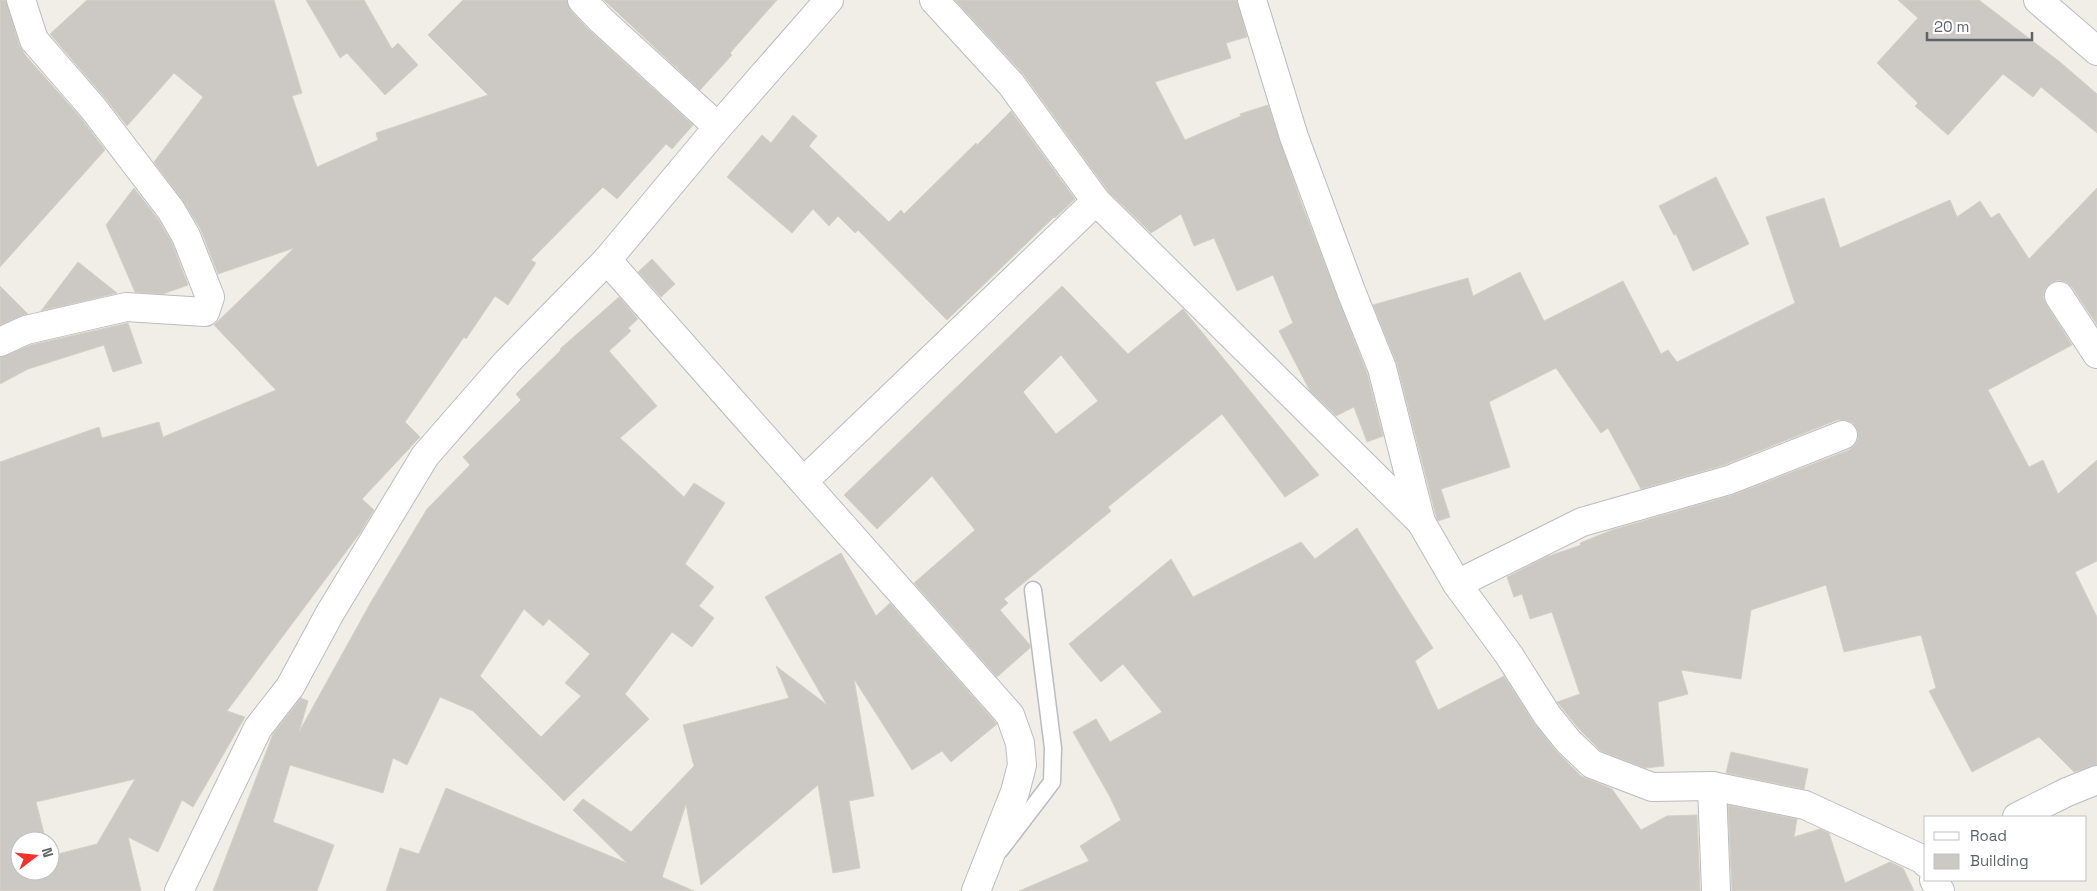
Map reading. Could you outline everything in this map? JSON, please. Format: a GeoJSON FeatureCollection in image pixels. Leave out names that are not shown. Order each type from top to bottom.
{"type":"FeatureCollection","features":[{"type":"Feature","properties":{"kind":"street"},"geometry":{"type":"LineString","coordinates":[[0,342],[26,330],[126,307],[205,312],[210,297],[186,236],[171,210],[93,108],[34,40],[21,0]]}},
{"type":"Feature","properties":{"kind":"street"},"geometry":{"type":"LineString","coordinates":[[582,0],[601,20],[718,126]]}},
{"type":"Feature","properties":{"kind":"street"},"geometry":{"type":"LineString","coordinates":[[179,891],[258,728],[290,687],[330,613],[425,456],[507,362],[607,260],[718,126],[829,0]]}},
{"type":"Feature","properties":{"kind":"street"},"geometry":{"type":"LineString","coordinates":[[934,0],[1011,84],[1096,201],[1420,522],[1457,584],[1510,656],[1547,715],[1568,742],[1592,764],[1652,787],[1712,786],[1805,806],[1924,865]]}},
{"type":"Feature","properties":{"kind":"street"},"geometry":{"type":"LineString","coordinates":[[1252,0],[1294,137],[1350,291],[1382,368],[1420,522]]}},
{"type":"Feature","properties":{"kind":"street"},"geometry":{"type":"LineString","coordinates":[[2038,0],[2097,52]]}},
{"type":"Feature","properties":{"kind":"street"},"geometry":{"type":"LineString","coordinates":[[804,481],[1096,201]]}},
{"type":"Feature","properties":{"kind":"street"},"geometry":{"type":"LineString","coordinates":[[607,260],[1010,715],[1020,743],[1022,765],[1015,792],[980,881]]}},
{"type":"Feature","properties":{"kind":"street"},"geometry":{"type":"LineString","coordinates":[[2059,296],[2097,354]]}},
{"type":"Feature","properties":{"kind":"street"},"geometry":{"type":"LineString","coordinates":[[1457,584],[1582,522],[1729,480],[1843,435]]}},
{"type":"Feature","properties":{"kind":"street"},"geometry":{"type":"LineString","coordinates":[[2019,816],[2067,792],[2097,780]]}},
{"type":"Feature","properties":{"kind":"street"},"geometry":{"type":"LineString","coordinates":[[1712,786],[1716,891]]}},
{"type":"Feature","properties":{"kind":"lane"},"geometry":{"type":"LineString","coordinates":[[980,881],[1052,782],[1053,748],[1033,590]]}},
{"type":"Feature","properties":{"kind":"building"},"geometry":{"type":"Polygon","coordinates":[[[0,0],[6,0],[19,45],[26,56],[81,118],[105,150],[0,267],[0,0]]]}},
{"type":"Feature","properties":{"kind":"building"},"geometry":{"type":"Polygon","coordinates":[[[87,0],[274,0],[302,93],[292,96],[317,167],[378,140],[376,133],[488,95],[428,35],[463,0],[567,0],[571,11],[590,31],[693,125],[672,149],[666,144],[617,199],[603,187],[531,260],[536,263],[508,305],[495,296],[466,339],[464,337],[405,422],[420,437],[362,499],[374,510],[360,533],[227,711],[245,717],[193,807],[182,800],[158,852],[128,837],[141,891],[0,891],[0,462],[99,427],[102,438],[159,422],[163,437],[276,390],[214,325],[294,248],[218,274],[200,228],[154,162],[203,97],[174,73],[127,126],[50,34],[87,0]],[[135,779],[36,802],[43,831],[10,831],[10,881],[60,881],[60,853],[97,844],[135,779]]]}},
{"type":"Feature","properties":{"kind":"building"},"geometry":{"type":"Polygon","coordinates":[[[306,0],[364,0],[392,49],[398,43],[418,65],[385,95],[347,53],[340,58],[306,0]]]}},
{"type":"Feature","properties":{"kind":"building"},"geometry":{"type":"Polygon","coordinates":[[[604,0],[777,0],[730,53],[732,55],[700,90],[604,0]]]}},
{"type":"Feature","properties":{"kind":"building"},"geometry":{"type":"Polygon","coordinates":[[[955,0],[1237,0],[1247,37],[1226,43],[1231,58],[1155,82],[1185,140],[1241,116],[1240,114],[1268,105],[1301,202],[1367,373],[1383,436],[1367,442],[1354,407],[1336,416],[1310,391],[1279,331],[1293,323],[1273,275],[1237,291],[1214,238],[1194,246],[1181,214],[1151,233],[1108,191],[1024,75],[955,0]]]}},
{"type":"Feature","properties":{"kind":"building"},"geometry":{"type":"Polygon","coordinates":[[[1898,0],[1979,0],[2060,62],[2097,94],[2097,133],[2041,87],[2033,97],[2003,74],[1948,135],[1915,106],[1918,103],[1877,63],[1918,18],[1898,0]]]}},
{"type":"Feature","properties":{"kind":"building"},"geometry":{"type":"Polygon","coordinates":[[[1011,111],[1075,199],[947,320],[858,230],[855,233],[838,216],[829,226],[813,209],[792,233],[727,177],[762,135],[771,143],[793,115],[817,136],[809,146],[889,222],[901,210],[904,214],[1011,111]]]}},
{"type":"Feature","properties":{"kind":"building"},"geometry":{"type":"Polygon","coordinates":[[[1716,177],[1749,244],[1693,271],[1676,234],[1674,235],[1659,206],[1716,177]]]}},
{"type":"Feature","properties":{"kind":"building"},"geometry":{"type":"Polygon","coordinates":[[[134,188],[158,219],[172,243],[188,285],[163,294],[135,292],[106,225],[134,188]]]}},
{"type":"Feature","properties":{"kind":"building"},"geometry":{"type":"Polygon","coordinates":[[[2097,188],[2097,325],[2072,287],[2066,282],[2058,280],[2051,283],[2045,289],[2043,297],[2072,345],[1988,390],[2029,467],[2043,460],[2058,494],[2097,460],[2097,561],[2075,572],[2097,617],[2097,765],[2074,772],[2039,737],[1972,772],[1929,691],[1936,688],[1921,635],[1844,652],[1826,585],[1751,610],[1741,679],[1681,670],[1688,694],[1658,702],[1664,766],[1645,768],[1601,751],[1580,730],[1557,702],[1580,694],[1552,612],[1530,619],[1522,594],[1514,597],[1507,577],[1546,557],[1581,545],[1580,543],[1612,530],[1733,495],[1849,450],[1855,445],[1858,438],[1857,429],[1853,423],[1846,420],[1837,420],[1724,465],[1641,489],[1608,428],[1601,433],[1556,368],[1489,402],[1510,467],[1441,489],[1450,517],[1438,521],[1397,364],[1373,305],[1468,278],[1473,296],[1520,272],[1544,321],[1623,281],[1661,354],[1668,350],[1677,362],[1795,303],[1766,217],[1824,198],[1840,248],[1950,200],[1957,217],[1980,201],[1991,218],[1999,213],[2029,259],[2097,188]]]}},
{"type":"Feature","properties":{"kind":"building"},"geometry":{"type":"Polygon","coordinates":[[[652,259],[675,284],[661,297],[638,272],[652,259]]]}},
{"type":"Feature","properties":{"kind":"building"},"geometry":{"type":"Polygon","coordinates":[[[78,262],[117,293],[41,311],[78,262]]]}},
{"type":"Feature","properties":{"kind":"building"},"geometry":{"type":"Polygon","coordinates":[[[0,286],[28,314],[0,325],[0,286]]]}},
{"type":"Feature","properties":{"kind":"building"},"geometry":{"type":"Polygon","coordinates":[[[1062,286],[1128,354],[1183,309],[1319,475],[1285,497],[1222,414],[1108,507],[1111,511],[1004,599],[1008,603],[1000,610],[1030,645],[1030,648],[997,677],[914,583],[975,530],[932,476],[877,529],[844,495],[1062,286]],[[1061,355],[1023,392],[1056,434],[1098,401],[1061,355]]]}},
{"type":"Feature","properties":{"kind":"building"},"geometry":{"type":"Polygon","coordinates":[[[619,297],[638,319],[628,328],[631,331],[609,351],[657,406],[620,438],[684,497],[694,483],[725,503],[685,564],[714,587],[699,606],[714,618],[692,647],[672,632],[625,694],[649,719],[564,801],[473,711],[440,697],[407,765],[393,758],[383,793],[290,765],[273,822],[334,845],[317,891],[213,891],[273,734],[301,698],[308,701],[299,732],[371,602],[427,509],[470,465],[463,457],[521,400],[516,394],[560,349],[619,297]],[[524,609],[480,676],[541,737],[581,696],[565,683],[590,654],[549,619],[543,626],[524,609]]]}},
{"type":"Feature","properties":{"kind":"building"},"geometry":{"type":"Polygon","coordinates":[[[128,323],[142,363],[113,372],[104,345],[28,369],[0,384],[0,357],[31,345],[128,323]]]}},
{"type":"Feature","properties":{"kind":"building"},"geometry":{"type":"Polygon","coordinates":[[[1357,528],[1433,648],[1415,661],[1438,710],[1504,676],[1534,723],[1556,751],[1581,776],[1612,789],[1641,830],[1667,816],[1697,815],[1700,891],[1019,891],[1089,861],[1080,846],[1121,820],[1073,732],[1096,719],[1110,742],[1162,712],[1123,664],[1101,682],[1069,644],[1171,559],[1193,597],[1301,542],[1315,559],[1357,528]]]}},
{"type":"Feature","properties":{"kind":"building"},"geometry":{"type":"Polygon","coordinates":[[[841,553],[876,616],[890,603],[997,724],[951,762],[942,751],[912,770],[854,679],[874,796],[849,801],[860,868],[833,873],[818,785],[701,885],[686,804],[662,877],[694,891],[386,891],[400,848],[419,854],[446,788],[627,863],[573,810],[583,799],[631,832],[694,766],[683,725],[789,698],[776,666],[827,705],[765,597],[841,553]]]}},
{"type":"Feature","properties":{"kind":"building"},"geometry":{"type":"Polygon","coordinates":[[[1731,752],[1808,769],[1804,789],[1726,773],[1731,752]]]}},
{"type":"Feature","properties":{"kind":"building"},"geometry":{"type":"Polygon","coordinates":[[[1728,805],[1797,819],[1794,837],[1820,829],[1829,833],[1845,883],[1890,862],[1903,868],[1914,891],[1732,891],[1728,805]]]}}]}
